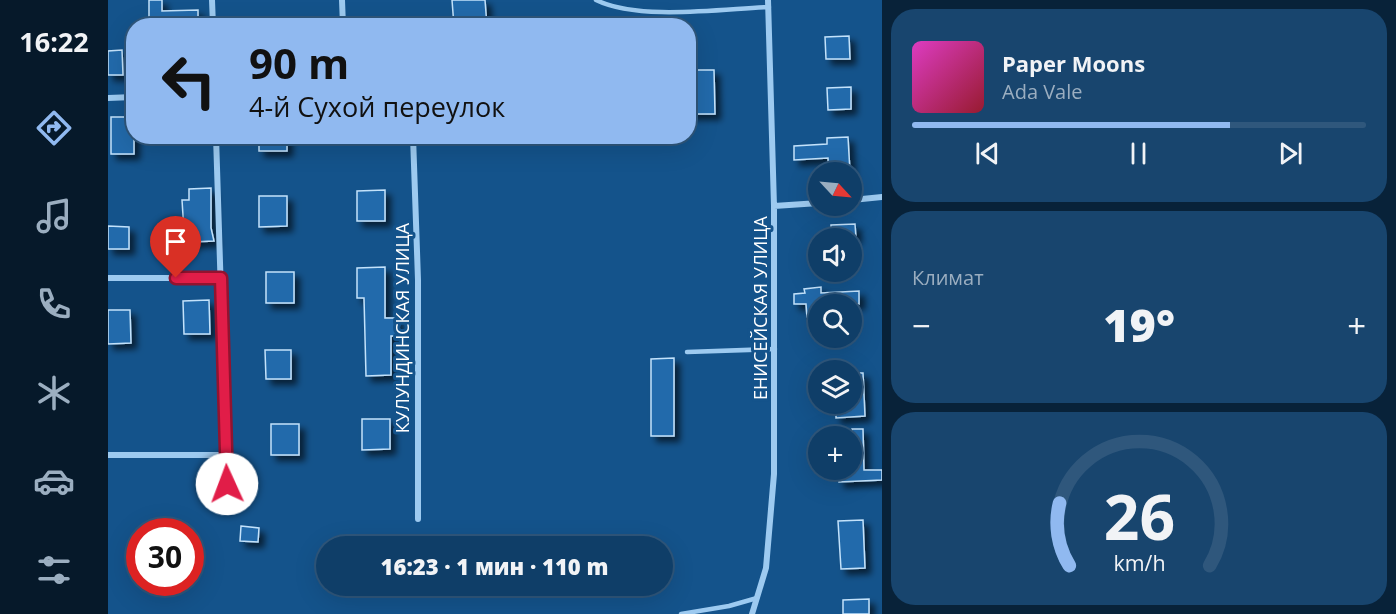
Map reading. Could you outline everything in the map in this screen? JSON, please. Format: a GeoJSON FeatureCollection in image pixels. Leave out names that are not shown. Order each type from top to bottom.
{"type":"FeatureCollection","features":[{"type":"Feature","properties":{"kind":"street"},"geometry":{"type":"LineString","coordinates":[[212,0],[213,18]]}},
{"type":"Feature","properties":{"kind":"street"},"geometry":{"type":"LineString","coordinates":[[342,0],[343,18]]}},
{"type":"Feature","properties":{"kind":"street","name":"ЕНИСЕЙСКАЯ УЛИЦА"},"geometry":{"type":"LineString","coordinates":[[752,614],[766,568],[772,520],[775,349],[769,4]]}},
{"type":"Feature","properties":{"kind":"street"},"geometry":{"type":"LineString","coordinates":[[108,98],[126,97]]}},
{"type":"Feature","properties":{"kind":"street"},"geometry":{"type":"LineString","coordinates":[[216,144],[227,484]]}},
{"type":"Feature","properties":{"kind":"street","name":"КУЛУНДИНСКАЯ УЛИЦА"},"geometry":{"type":"LineString","coordinates":[[413,144],[418,280],[418,519]]}},
{"type":"Feature","properties":{"kind":"street"},"geometry":{"type":"LineString","coordinates":[[862,199],[882,197]]}},
{"type":"Feature","properties":{"kind":"street"},"geometry":{"type":"LineString","coordinates":[[774,206],[808,203]]}},
{"type":"Feature","properties":{"kind":"street"},"geometry":{"type":"LineString","coordinates":[[108,278],[221,278]]}},
{"type":"Feature","properties":{"kind":"street"},"geometry":{"type":"LineString","coordinates":[[108,455],[226,455]]}},
{"type":"Feature","properties":{"kind":"lane"},"geometry":{"type":"LineString","coordinates":[[596,0],[618,8],[652,11],[769,4]]}},
{"type":"Feature","properties":{"kind":"lane"},"geometry":{"type":"LineString","coordinates":[[687,352],[775,349]]}},
{"type":"Feature","properties":{"kind":"lane"},"geometry":{"type":"LineString","coordinates":[[681,614],[729,606],[757,598]]}},
{"type":"Feature","properties":{"kind":"building"},"geometry":{"type":"Polygon","coordinates":[[[149,0],[162,0],[162,11],[198,10],[198,18],[149,18],[149,0]]]}},
{"type":"Feature","properties":{"kind":"building"},"geometry":{"type":"Polygon","coordinates":[[[452,0],[485,0],[486,18],[453,18],[452,0]]]}},
{"type":"Feature","properties":{"kind":"building"},"geometry":{"type":"Polygon","coordinates":[[[849,36],[850,59],[826,59],[825,37],[849,36]]]}},
{"type":"Feature","properties":{"kind":"building"},"geometry":{"type":"Polygon","coordinates":[[[122,50],[123,75],[108,75],[108,51],[122,50]]]}},
{"type":"Feature","properties":{"kind":"building"},"geometry":{"type":"Polygon","coordinates":[[[696,70],[714,70],[715,114],[696,114],[696,70]]]}},
{"type":"Feature","properties":{"kind":"building"},"geometry":{"type":"Polygon","coordinates":[[[851,87],[851,109],[828,110],[827,88],[851,87]]]}},
{"type":"Feature","properties":{"kind":"building"},"geometry":{"type":"Polygon","coordinates":[[[111,117],[126,117],[126,144],[134,144],[134,154],[111,154],[111,117]]]}},
{"type":"Feature","properties":{"kind":"building"},"geometry":{"type":"Polygon","coordinates":[[[848,137],[849,162],[828,162],[828,158],[794,160],[794,146],[827,144],[827,138],[848,137]]]}},
{"type":"Feature","properties":{"kind":"building"},"geometry":{"type":"Polygon","coordinates":[[[259,144],[287,144],[287,151],[259,151],[259,144]]]}},
{"type":"Feature","properties":{"kind":"building"},"geometry":{"type":"Polygon","coordinates":[[[211,188],[211,228],[214,241],[191,242],[190,230],[184,231],[182,200],[189,200],[189,189],[211,188]]]}},
{"type":"Feature","properties":{"kind":"building"},"geometry":{"type":"Polygon","coordinates":[[[385,190],[385,221],[357,221],[357,191],[385,190]]]}},
{"type":"Feature","properties":{"kind":"building"},"geometry":{"type":"Polygon","coordinates":[[[259,196],[287,196],[287,226],[259,227],[259,196]]]}},
{"type":"Feature","properties":{"kind":"building"},"geometry":{"type":"Polygon","coordinates":[[[855,224],[855,228],[831,228],[831,225],[855,224]]]}},
{"type":"Feature","properties":{"kind":"building"},"geometry":{"type":"Polygon","coordinates":[[[108,226],[129,227],[129,249],[108,249],[108,226]]]}},
{"type":"Feature","properties":{"kind":"building"},"geometry":{"type":"Polygon","coordinates":[[[385,267],[385,318],[397,318],[398,336],[391,336],[391,375],[366,376],[364,298],[357,298],[357,268],[385,267]]]}},
{"type":"Feature","properties":{"kind":"building"},"geometry":{"type":"Polygon","coordinates":[[[266,272],[294,272],[294,303],[266,303],[266,272]]]}},
{"type":"Feature","properties":{"kind":"building"},"geometry":{"type":"Polygon","coordinates":[[[821,287],[821,293],[859,291],[859,294],[808,294],[807,317],[806,304],[794,304],[794,294],[805,293],[804,289],[821,287]]]}},
{"type":"Feature","properties":{"kind":"building"},"geometry":{"type":"Polygon","coordinates":[[[209,300],[210,334],[184,334],[183,301],[209,300]]]}},
{"type":"Feature","properties":{"kind":"building"},"geometry":{"type":"Polygon","coordinates":[[[108,310],[130,310],[131,343],[108,344],[108,310]]]}},
{"type":"Feature","properties":{"kind":"building"},"geometry":{"type":"Polygon","coordinates":[[[265,350],[291,350],[291,379],[266,379],[265,350]]]}},
{"type":"Feature","properties":{"kind":"building"},"geometry":{"type":"Polygon","coordinates":[[[674,358],[674,436],[651,436],[651,359],[674,358]]]}},
{"type":"Feature","properties":{"kind":"building"},"geometry":{"type":"Polygon","coordinates":[[[863,373],[865,416],[836,418],[836,414],[862,414],[863,373]]]}},
{"type":"Feature","properties":{"kind":"building"},"geometry":{"type":"Polygon","coordinates":[[[362,419],[390,419],[390,449],[362,450],[362,419]]]}},
{"type":"Feature","properties":{"kind":"building"},"geometry":{"type":"Polygon","coordinates":[[[271,424],[299,424],[299,455],[271,455],[271,424]]]}},
{"type":"Feature","properties":{"kind":"building"},"geometry":{"type":"Polygon","coordinates":[[[863,429],[864,470],[882,470],[882,480],[839,482],[839,480],[862,480],[863,429]]]}},
{"type":"Feature","properties":{"kind":"building"},"geometry":{"type":"Polygon","coordinates":[[[863,520],[865,568],[841,569],[838,521],[863,520]]]}},
{"type":"Feature","properties":{"kind":"building"},"geometry":{"type":"Polygon","coordinates":[[[241,526],[259,528],[258,542],[240,541],[241,526]]]}},
{"type":"Feature","properties":{"kind":"building"},"geometry":{"type":"Polygon","coordinates":[[[869,599],[869,614],[843,614],[843,600],[869,599]]]}},
{"type":"Feature","properties":{"kind":"route"},"geometry":{"type":"LineString","coordinates":[[176,278],[221,278],[227,484]]}}]}
